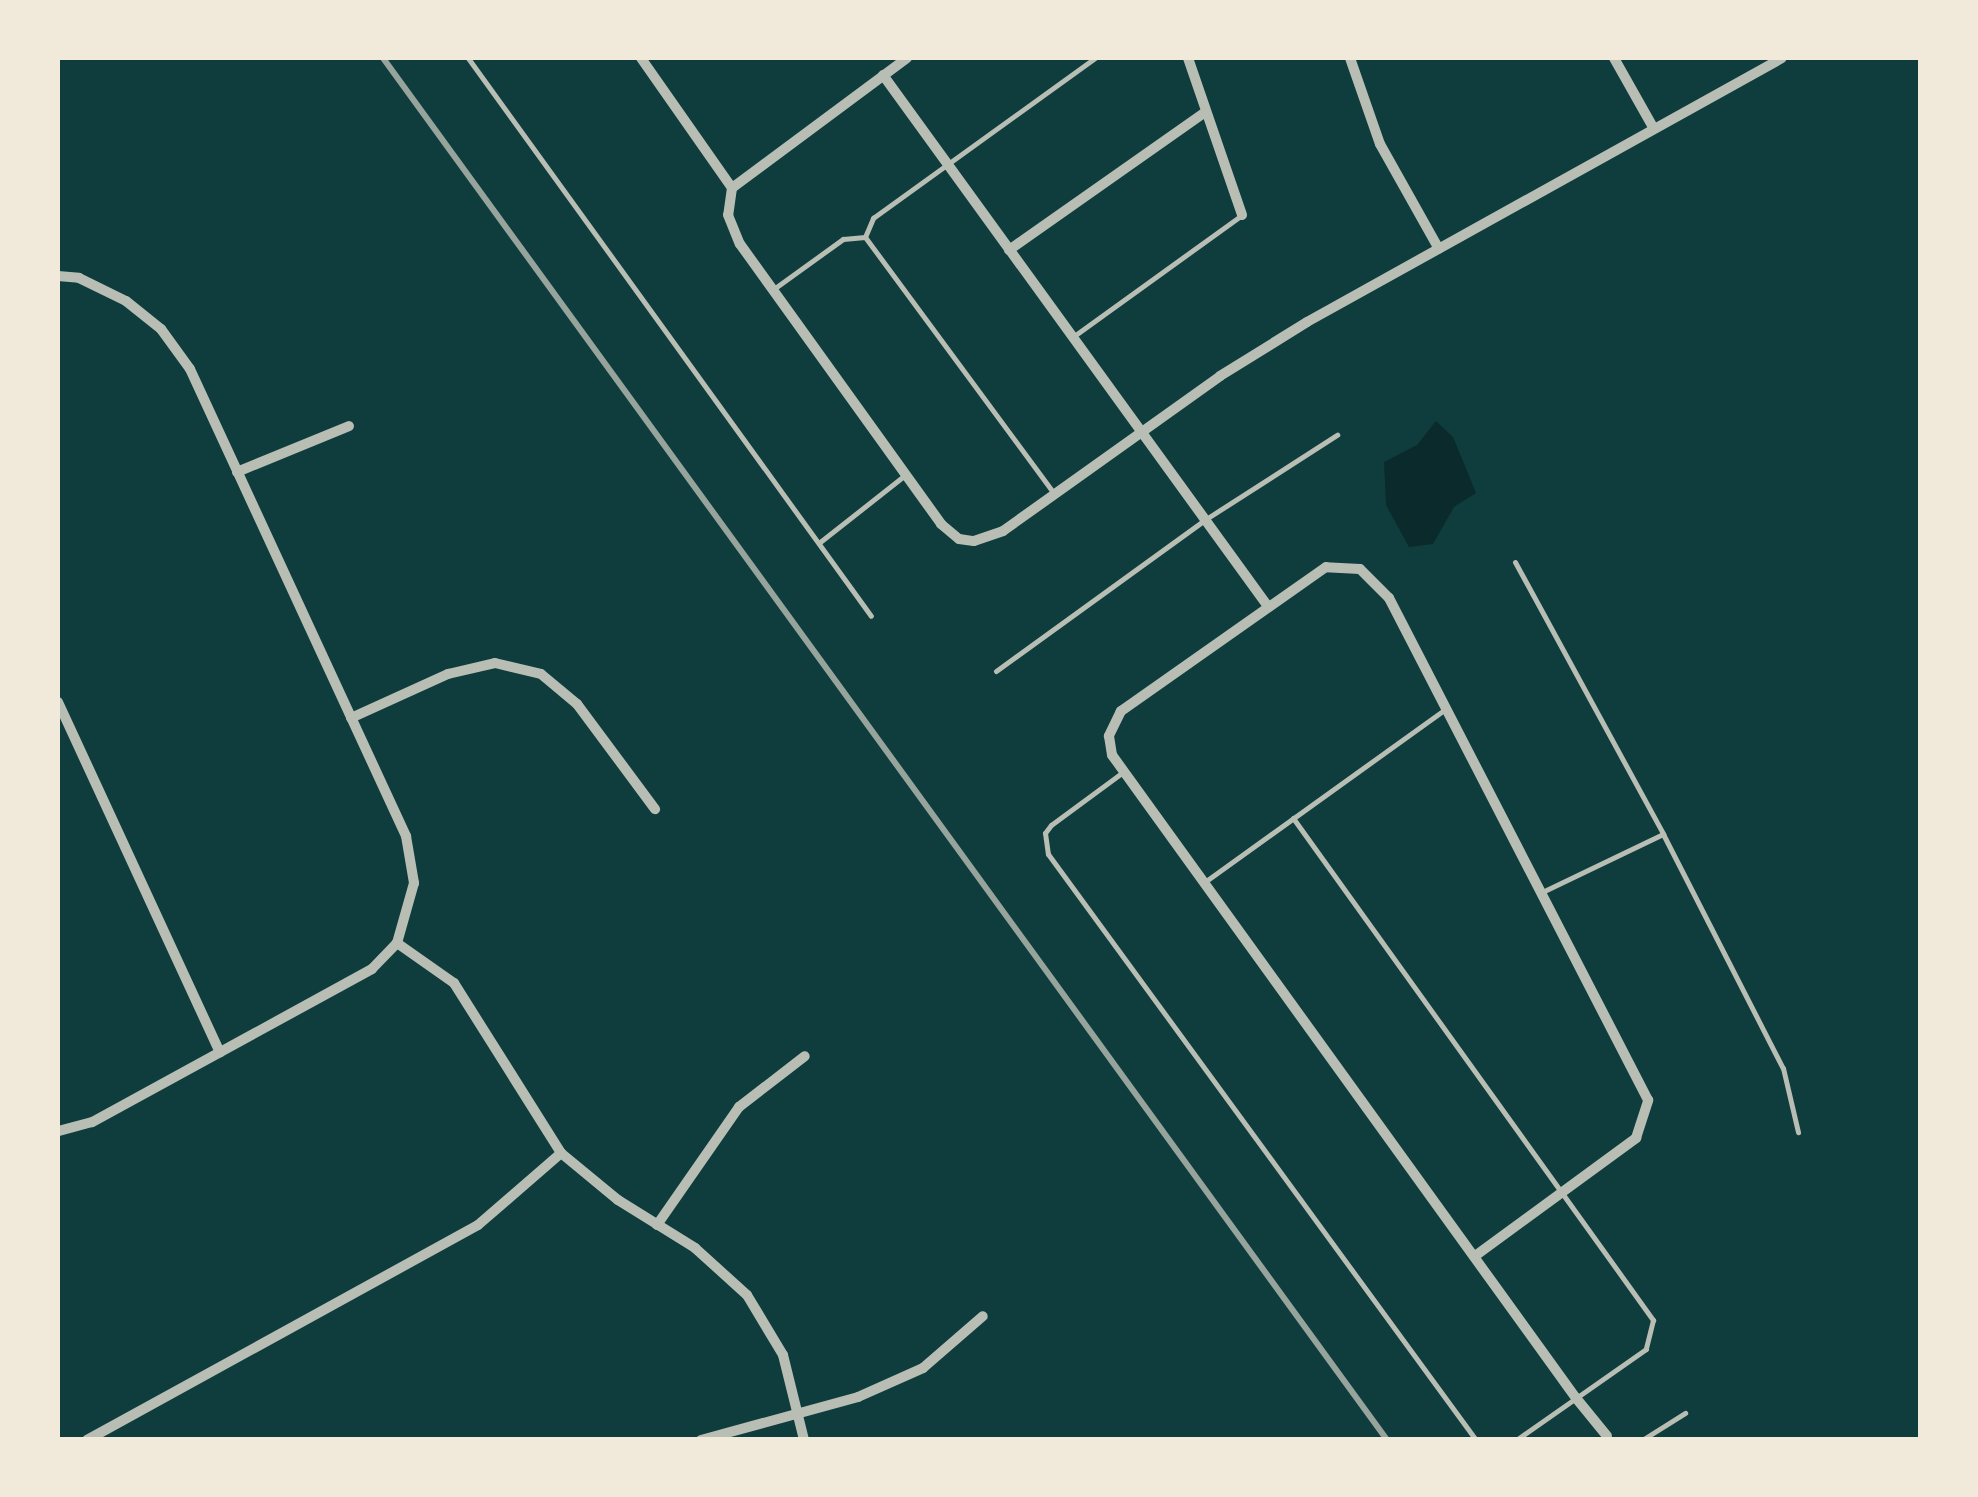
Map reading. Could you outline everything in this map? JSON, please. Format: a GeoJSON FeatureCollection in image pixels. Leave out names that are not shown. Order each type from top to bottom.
{"type":"FeatureCollection","features":[{"type":"Feature","properties":{"kind":"street"},"geometry":{"type":"LineString","coordinates":[[641,58],[732,188],[730,225],[906,475],[959,539],[1003,530],[1141,430],[1307,322],[1782,58]]}},
{"type":"Feature","properties":{"kind":"street"},"geometry":{"type":"LineString","coordinates":[[732,188],[907,58]]}},
{"type":"Feature","properties":{"kind":"street"},"geometry":{"type":"LineString","coordinates":[[1188,58],[1242,215]]}},
{"type":"Feature","properties":{"kind":"street"},"geometry":{"type":"LineString","coordinates":[[1350,58],[1380,144],[1439,249]]}},
{"type":"Feature","properties":{"kind":"street"},"geometry":{"type":"LineString","coordinates":[[1614,58],[1654,129]]}},
{"type":"Feature","properties":{"kind":"street"},"geometry":{"type":"LineString","coordinates":[[883,75],[1267,605]]}},
{"type":"Feature","properties":{"kind":"street"},"geometry":{"type":"LineString","coordinates":[[1008,250],[1206,112]]}},
{"type":"Feature","properties":{"kind":"street"},"geometry":{"type":"LineString","coordinates":[[58,276],[80,278],[126,300],[160,328],[190,369],[412,857],[412,904],[398,943],[336,991],[92,1122],[58,1132]]}},
{"type":"Feature","properties":{"kind":"street"},"geometry":{"type":"LineString","coordinates":[[237,472],[349,426]]}},
{"type":"Feature","properties":{"kind":"street"},"geometry":{"type":"LineString","coordinates":[[1475,1256],[1636,1138],[1648,1100],[1388,598],[1368,574],[1341,564],[1267,605],[1121,711],[1109,736],[1123,772],[1576,1398],[1608,1438]]}},
{"type":"Feature","properties":{"kind":"street"},"geometry":{"type":"LineString","coordinates":[[350,718],[448,674],[495,663],[540,674],[577,704],[654,809]]}},
{"type":"Feature","properties":{"kind":"street"},"geometry":{"type":"LineString","coordinates":[[58,702],[220,1052]]}},
{"type":"Feature","properties":{"kind":"street"},"geometry":{"type":"LineString","coordinates":[[398,943],[463,994],[561,1152],[657,1225],[696,1248],[747,1295],[783,1355],[804,1440]]}},
{"type":"Feature","properties":{"kind":"street"},"geometry":{"type":"LineString","coordinates":[[657,1225],[738,1107],[805,1056]]}},
{"type":"Feature","properties":{"kind":"street"},"geometry":{"type":"LineString","coordinates":[[87,1440],[478,1225],[561,1152]]}},
{"type":"Feature","properties":{"kind":"street"},"geometry":{"type":"LineString","coordinates":[[701,1440],[858,1398],[923,1368],[983,1316]]}},
{"type":"Feature","properties":{"kind":"lane"},"geometry":{"type":"LineString","coordinates":[[468,58],[871,616]]}},
{"type":"Feature","properties":{"kind":"lane"},"geometry":{"type":"LineString","coordinates":[[864,238],[873,218],[1095,58]]}},
{"type":"Feature","properties":{"kind":"lane"},"geometry":{"type":"LineString","coordinates":[[1072,338],[1242,215]]}},
{"type":"Feature","properties":{"kind":"lane"},"geometry":{"type":"LineString","coordinates":[[773,290],[843,240],[864,238]]}},
{"type":"Feature","properties":{"kind":"lane"},"geometry":{"type":"LineString","coordinates":[[864,238],[1054,495]]}},
{"type":"Feature","properties":{"kind":"lane"},"geometry":{"type":"LineString","coordinates":[[996,671],[1206,519],[1337,435]]}},
{"type":"Feature","properties":{"kind":"lane"},"geometry":{"type":"LineString","coordinates":[[820,542],[906,475]]}},
{"type":"Feature","properties":{"kind":"lane"},"geometry":{"type":"LineString","coordinates":[[1514,562],[1663,834],[1783,1068],[1798,1132]]}},
{"type":"Feature","properties":{"kind":"lane"},"geometry":{"type":"LineString","coordinates":[[1204,882],[1446,708]]}},
{"type":"Feature","properties":{"kind":"lane"},"geometry":{"type":"LineString","coordinates":[[1123,772],[1050,825],[1048,854],[1476,1440]]}},
{"type":"Feature","properties":{"kind":"lane"},"geometry":{"type":"LineString","coordinates":[[1293,818],[1653,1320],[1646,1349],[1516,1440]]}},
{"type":"Feature","properties":{"kind":"lane"},"geometry":{"type":"LineString","coordinates":[[1542,892],[1663,834]]}},
{"type":"Feature","properties":{"kind":"lane"},"geometry":{"type":"LineString","coordinates":[[1642,1440],[1685,1413]]}},
{"type":"Feature","properties":{"kind":"water"},"geometry":{"type":"Polygon","coordinates":[[[1436,421],[1453,437],[1476,493],[1454,507],[1433,544],[1409,547],[1386,505],[1384,462],[1417,445],[1436,421]]]}},
{"type":"Feature","properties":{"kind":"railway"},"geometry":{"type":"LineString","coordinates":[[383,58],[1387,1440]]}}]}
